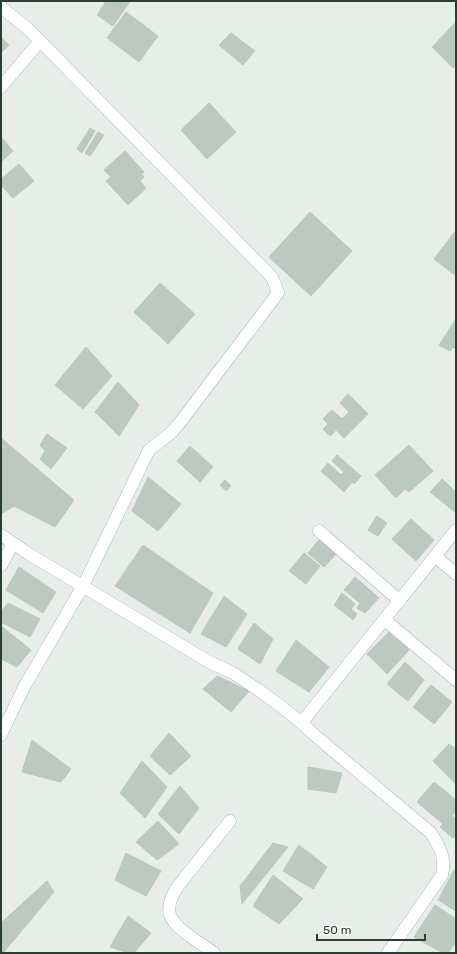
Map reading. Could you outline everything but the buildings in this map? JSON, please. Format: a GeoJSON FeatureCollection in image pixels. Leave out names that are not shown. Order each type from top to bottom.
{"type":"FeatureCollection","features":[{"type":"Feature","properties":{"kind":"street"},"geometry":{"type":"LineString","coordinates":[[1,7],[27,28],[271,276],[278,293],[182,420],[172,432],[149,450],[83,586],[24,689],[1,735]]}},
{"type":"Feature","properties":{"kind":"street"},"geometry":{"type":"LineString","coordinates":[[1,87],[40,41]]}},
{"type":"Feature","properties":{"kind":"street"},"geometry":{"type":"LineString","coordinates":[[302,722],[456,530]]}},
{"type":"Feature","properties":{"kind":"street"},"geometry":{"type":"LineString","coordinates":[[319,531],[400,601]]}},
{"type":"Feature","properties":{"kind":"street"},"geometry":{"type":"LineString","coordinates":[[1,535],[211,663],[227,669],[278,704],[302,722],[318,738],[431,833],[441,851],[444,865],[442,875],[388,953]]}},
{"type":"Feature","properties":{"kind":"street"},"geometry":{"type":"LineString","coordinates":[[1,566],[13,543]]}},
{"type":"Feature","properties":{"kind":"street"},"geometry":{"type":"LineString","coordinates":[[436,556],[456,574]]}},
{"type":"Feature","properties":{"kind":"street"},"geometry":{"type":"LineString","coordinates":[[385,620],[456,680]]}},
{"type":"Feature","properties":{"kind":"street"},"geometry":{"type":"LineString","coordinates":[[214,953],[176,924],[170,915],[169,908],[171,898],[178,886],[230,822]]}}]}
